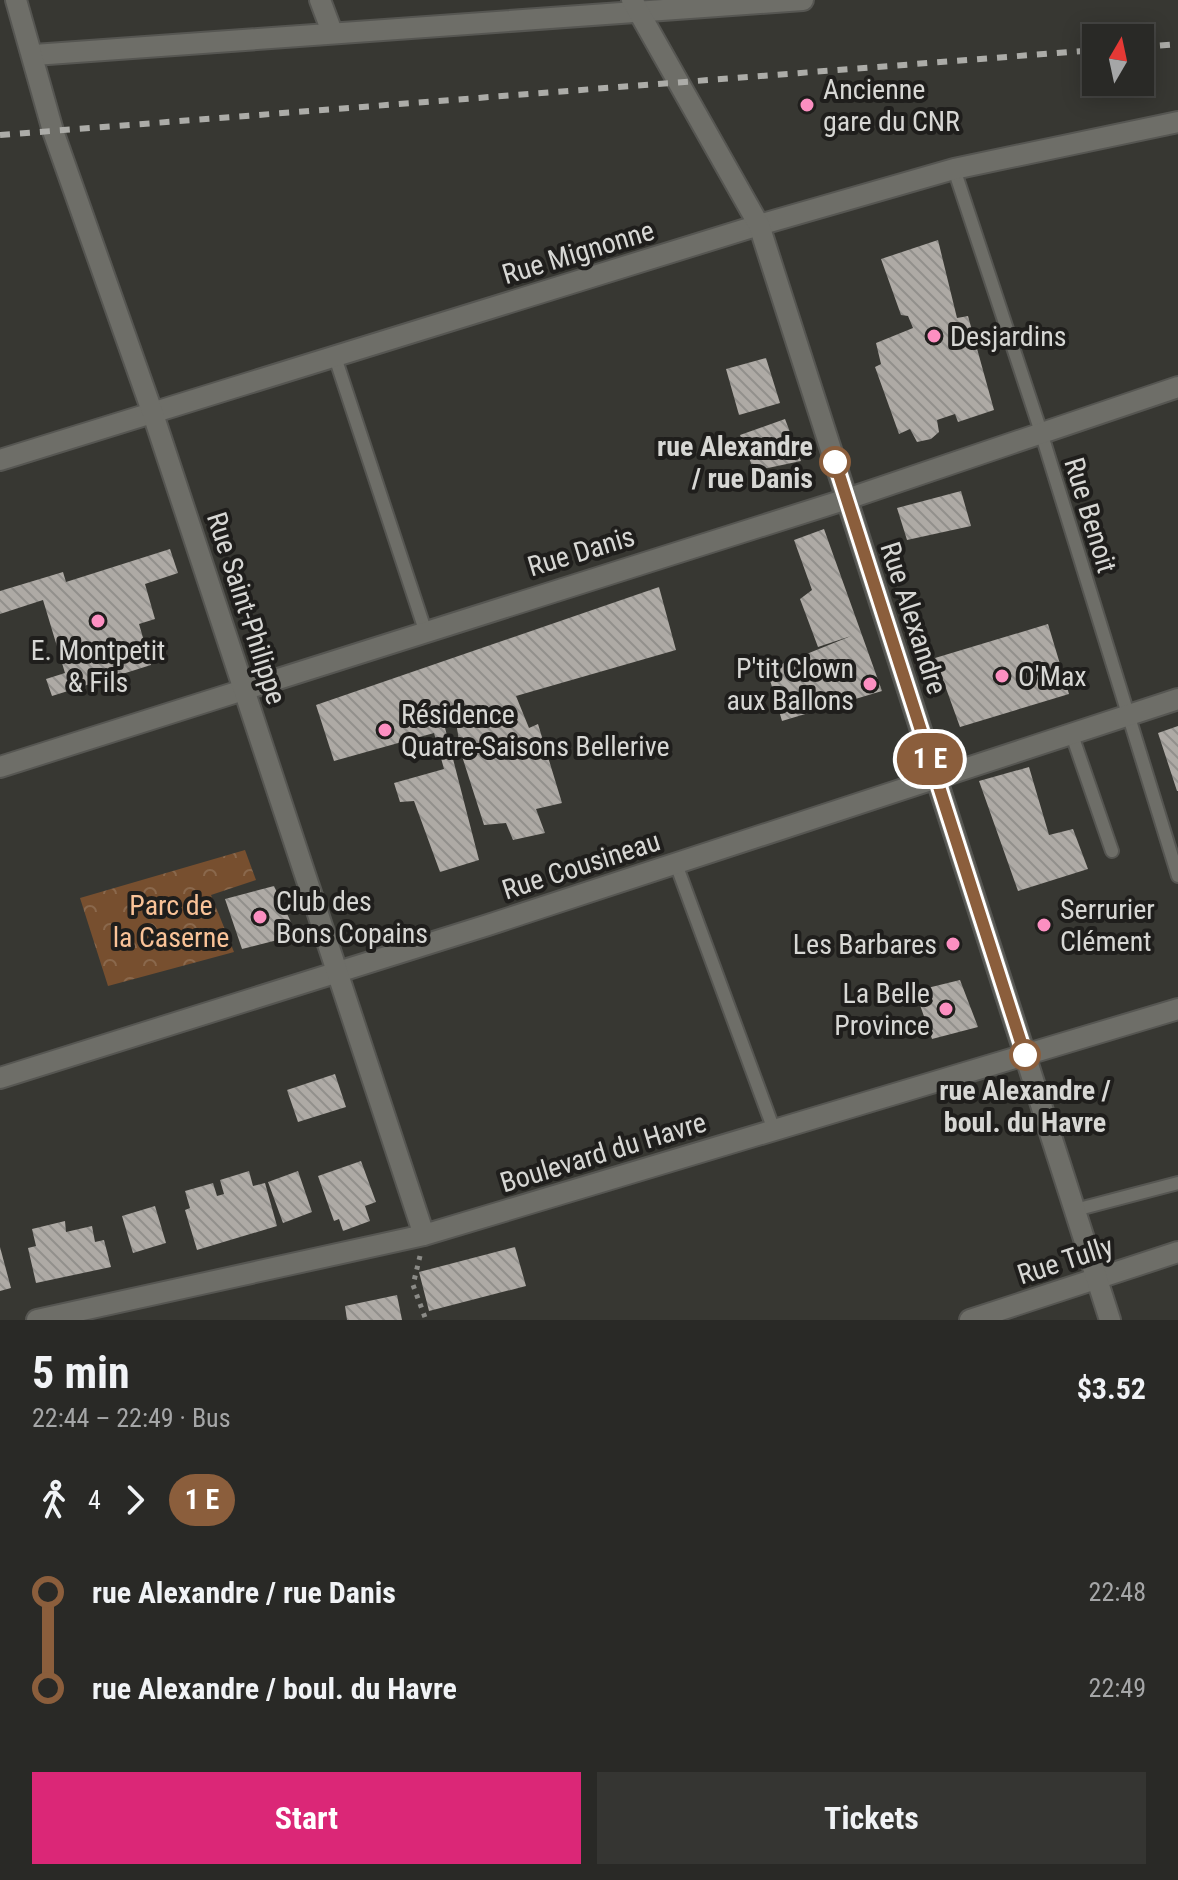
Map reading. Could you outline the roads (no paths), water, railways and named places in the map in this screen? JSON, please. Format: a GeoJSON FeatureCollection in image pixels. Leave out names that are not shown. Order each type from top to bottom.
{"type":"FeatureCollection","features":[{"type":"Feature","properties":{"kind":"street","name":"Rue Saint-Philippe"},"geometry":{"type":"LineString","coordinates":[[16,0],[53,131],[153,414],[424,1235]]}},
{"type":"Feature","properties":{"kind":"street"},"geometry":{"type":"LineString","coordinates":[[320,0],[332,32]]}},
{"type":"Feature","properties":{"kind":"street"},"geometry":{"type":"LineString","coordinates":[[34,55],[635,6],[803,0]]}},
{"type":"Feature","properties":{"kind":"street","name":"Rue Alexandre"},"geometry":{"type":"LineString","coordinates":[[635,6],[681,82],[759,225],[1110,1320]]}},
{"type":"Feature","properties":{"kind":"street","name":"Rue Mignonne"},"geometry":{"type":"LineString","coordinates":[[0,460],[759,225],[954,169],[1178,122]]}},
{"type":"Feature","properties":{"kind":"street","name":"Rue Danis"},"geometry":{"type":"LineString","coordinates":[[0,767],[425,630],[847,499],[1178,387]]}},
{"type":"Feature","properties":{"kind":"street","name":"Rue Cousineau"},"geometry":{"type":"LineString","coordinates":[[0,1078],[676,864],[1178,699]]}},
{"type":"Feature","properties":{"kind":"street","name":"Boulevard du Havre"},"geometry":{"type":"LineString","coordinates":[[37,1320],[424,1235],[1178,1009]]}},
{"type":"Feature","properties":{"kind":"street","name":"Rue Tully"},"geometry":{"type":"LineString","coordinates":[[970,1320],[1178,1252]]}},
{"type":"Feature","properties":{"kind":"lane","name":"Rue Benoit"},"geometry":{"type":"LineString","coordinates":[[954,169],[1041,432],[1177,870]]}},
{"type":"Feature","properties":{"kind":"lane"},"geometry":{"type":"LineString","coordinates":[[335,357],[425,630]]}},
{"type":"Feature","properties":{"kind":"lane"},"geometry":{"type":"LineString","coordinates":[[1072,735],[1112,851]]}},
{"type":"Feature","properties":{"kind":"lane"},"geometry":{"type":"LineString","coordinates":[[676,864],[774,1130]]}},
{"type":"Feature","properties":{"kind":"lane"},"geometry":{"type":"LineString","coordinates":[[1075,1210],[1178,1183]]}},
{"type":"Feature","properties":{"kind":"railway"},"geometry":{"type":"LineString","coordinates":[[1154,46],[1178,44]]}},
{"type":"Feature","properties":{"kind":"railway"},"geometry":{"type":"LineString","coordinates":[[0,135],[1082,51]]}},
{"type":"Feature","properties":{"kind":"place","name":"Ancienne gare du CNR"},"geometry":{"type":"Point","coordinates":[807,105]}},
{"type":"Feature","properties":{"kind":"place","name":"Desjardins"},"geometry":{"type":"Point","coordinates":[934,336]}},
{"type":"Feature","properties":{"kind":"place","name":"rue Alexandre / rue Danis"},"geometry":{"type":"Point","coordinates":[835,462]}},
{"type":"Feature","properties":{"kind":"place","name":"E. Montpetit & Fils"},"geometry":{"type":"Point","coordinates":[98,621]}},
{"type":"Feature","properties":{"kind":"place","name":"O'Max"},"geometry":{"type":"Point","coordinates":[1002,676]}},
{"type":"Feature","properties":{"kind":"place","name":"P'tit Clown aux Ballons"},"geometry":{"type":"Point","coordinates":[870,684]}},
{"type":"Feature","properties":{"kind":"place","name":"Résidence Quatre-Saisons Bellerive"},"geometry":{"type":"Point","coordinates":[385,730]}},
{"type":"Feature","properties":{"kind":"place","name":"Club des Bons Copains"},"geometry":{"type":"Point","coordinates":[260,917]}},
{"type":"Feature","properties":{"kind":"place","name":"Serrurier Clément"},"geometry":{"type":"Point","coordinates":[1044,925]}},
{"type":"Feature","properties":{"kind":"place","name":"Les Barbares"},"geometry":{"type":"Point","coordinates":[953,944]}},
{"type":"Feature","properties":{"kind":"place","name":"La Belle Province"},"geometry":{"type":"Point","coordinates":[946,1009]}},
{"type":"Feature","properties":{"kind":"place","name":"rue Alexandre / boul. du Havre"},"geometry":{"type":"Point","coordinates":[1025,1055]}},
{"type":"Feature","properties":{"kind":"park label","name":"Parc de la Caserne"},"geometry":{"type":"Point","coordinates":[171,921]}}]}
